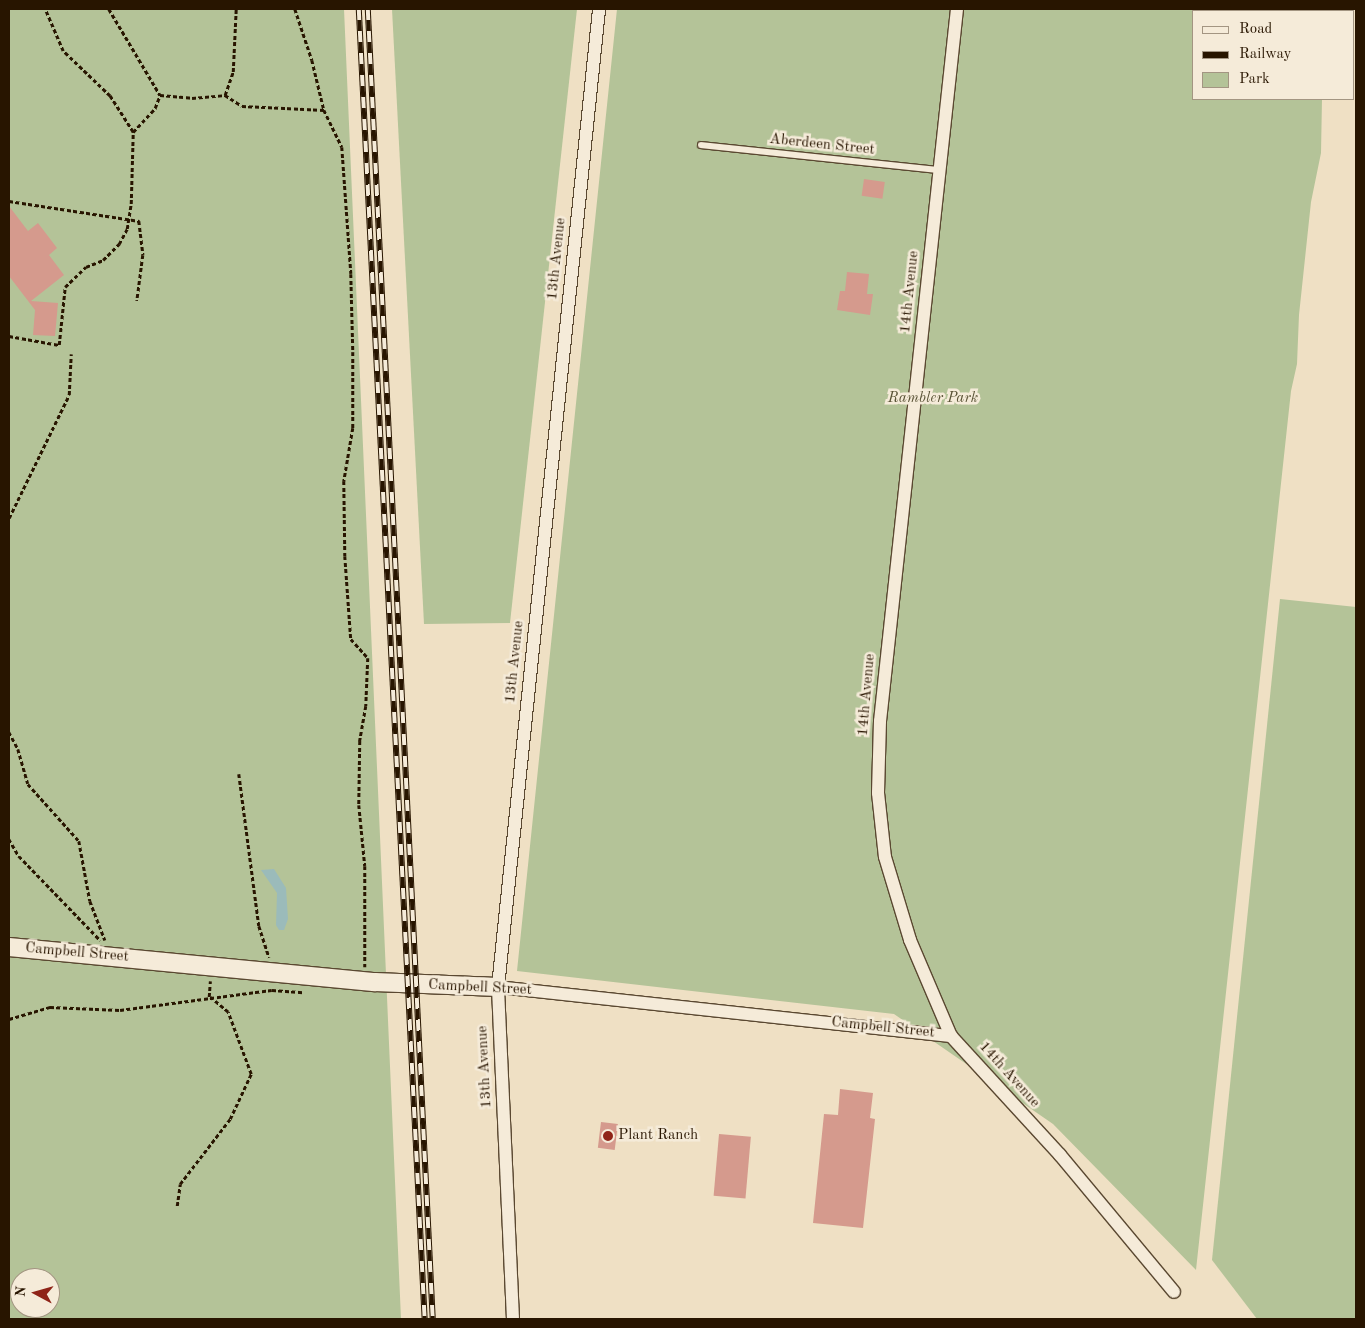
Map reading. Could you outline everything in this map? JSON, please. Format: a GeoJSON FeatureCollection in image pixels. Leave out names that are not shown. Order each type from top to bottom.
{"type":"FeatureCollection","features":[{"type":"Feature","properties":{"kind":"street","name":"13th Avenue"},"geometry":{"type":"LineString","coordinates":[[513,1319],[498,987],[599,9]]}},
{"type":"Feature","properties":{"kind":"street","name":"14th Avenue"},"geometry":{"type":"LineString","coordinates":[[957,9],[880,721],[878,793],[885,857],[910,940],[951,1036],[1060,1155],[1174,1292]]}},
{"type":"Feature","properties":{"kind":"street","name":"Campbell Street"},"geometry":{"type":"LineString","coordinates":[[9,947],[375,982],[498,987],[951,1036]]}},
{"type":"Feature","properties":{"kind":"lane","name":"Aberdeen Street"},"geometry":{"type":"LineString","coordinates":[[701,145],[940,170]]}},
{"type":"Feature","properties":{"kind":"path"},"geometry":{"type":"LineString","coordinates":[[9,336],[58,346],[65,287],[86,267],[103,260],[119,244],[127,229],[127,217],[131,204],[133,132],[110,96],[63,51],[45,9]]}},
{"type":"Feature","properties":{"kind":"path"},"geometry":{"type":"LineString","coordinates":[[109,9],[160,95]]}},
{"type":"Feature","properties":{"kind":"path"},"geometry":{"type":"LineString","coordinates":[[225,95],[233,72],[236,9]]}},
{"type":"Feature","properties":{"kind":"path"},"geometry":{"type":"LineString","coordinates":[[295,9],[312,60],[324,110],[342,147],[351,274],[353,428],[344,481],[345,556],[350,639],[368,658],[366,706],[360,740],[359,805],[366,886],[364,975]]}},
{"type":"Feature","properties":{"kind":"path"},"geometry":{"type":"LineString","coordinates":[[133,132],[155,108],[160,95]]}},
{"type":"Feature","properties":{"kind":"path"},"geometry":{"type":"LineString","coordinates":[[160,95],[192,98],[225,95],[242,106],[324,110]]}},
{"type":"Feature","properties":{"kind":"path"},"geometry":{"type":"LineString","coordinates":[[9,201],[89,215],[127,217],[139,221],[143,255],[137,301]]}},
{"type":"Feature","properties":{"kind":"path"},"geometry":{"type":"LineString","coordinates":[[9,518],[69,395],[71,354]]}},
{"type":"Feature","properties":{"kind":"path"},"geometry":{"type":"LineString","coordinates":[[9,732],[18,749],[28,784],[79,841],[90,901],[108,948],[19,856],[9,840]]}},
{"type":"Feature","properties":{"kind":"path"},"geometry":{"type":"LineString","coordinates":[[239,774],[259,926],[272,962]]}},
{"type":"Feature","properties":{"kind":"path"},"geometry":{"type":"LineString","coordinates":[[9,1019],[50,1007],[120,1010],[272,990],[292,993],[312,990]]}},
{"type":"Feature","properties":{"kind":"path"},"geometry":{"type":"LineString","coordinates":[[176,1206],[180,1184],[230,1118],[251,1074],[228,1012],[209,997]]}},
{"type":"Feature","properties":{"kind":"green space"},"geometry":{"type":"Polygon","coordinates":[[[9,9],[344,9],[401,1319],[9,1319],[9,9]]]}},
{"type":"Feature","properties":{"kind":"green space"},"geometry":{"type":"Polygon","coordinates":[[[392,9],[577,9],[510,623],[424,624],[392,9]]]}},
{"type":"Feature","properties":{"kind":"green space","name":"Rambler Park"},"geometry":{"type":"Polygon","coordinates":[[[617,9],[1332,9],[1192,10],[1192,100],[1322,100],[1321,153],[1311,202],[1299,315],[1297,364],[1291,391],[1196,1270],[1053,1124],[894,1014],[517,971],[617,9]]]}},
{"type":"Feature","properties":{"kind":"green space"},"geometry":{"type":"Polygon","coordinates":[[[1280,599],[1356,607],[1356,1319],[1257,1319],[1212,1260],[1280,599]]]}},
{"type":"Feature","properties":{"kind":"water"},"geometry":{"type":"Polygon","coordinates":[[[274,869],[286,888],[288,919],[284,930],[279,930],[276,925],[277,893],[261,870],[274,869]]]}},
{"type":"Feature","properties":{"kind":"building"},"geometry":{"type":"Polygon","coordinates":[[[864,179],[885,182],[882,199],[862,196],[864,179]]]}},
{"type":"Feature","properties":{"kind":"building"},"geometry":{"type":"Polygon","coordinates":[[[9,206],[28,231],[38,223],[57,248],[49,255],[64,275],[31,301],[58,303],[55,336],[33,335],[35,310],[9,276],[9,206]]]}},
{"type":"Feature","properties":{"kind":"building"},"geometry":{"type":"Polygon","coordinates":[[[847,272],[869,274],[867,294],[873,294],[870,315],[837,310],[840,291],[845,291],[847,272]]]}},
{"type":"Feature","properties":{"kind":"building"},"geometry":{"type":"Polygon","coordinates":[[[840,1089],[873,1093],[870,1118],[875,1119],[863,1228],[813,1223],[824,1114],[838,1115],[840,1089]]]}},
{"type":"Feature","properties":{"kind":"building","name":"Plant Ranch"},"geometry":{"type":"Polygon","coordinates":[[[601,1122],[618,1124],[615,1150],[598,1148],[601,1122]]]}},
{"type":"Feature","properties":{"kind":"building"},"geometry":{"type":"Polygon","coordinates":[[[719,1134],[751,1137],[745,1199],[714,1196],[719,1134]]]}},
{"type":"Feature","properties":{"kind":"railway"},"geometry":{"type":"LineString","coordinates":[[359,9],[425,1319]]}},
{"type":"Feature","properties":{"kind":"railway"},"geometry":{"type":"LineString","coordinates":[[368,9],[433,1319]]}},
{"type":"Feature","properties":{"kind":"place","name":"Plant Ranch"},"geometry":{"type":"Point","coordinates":[608,1136]}}]}
